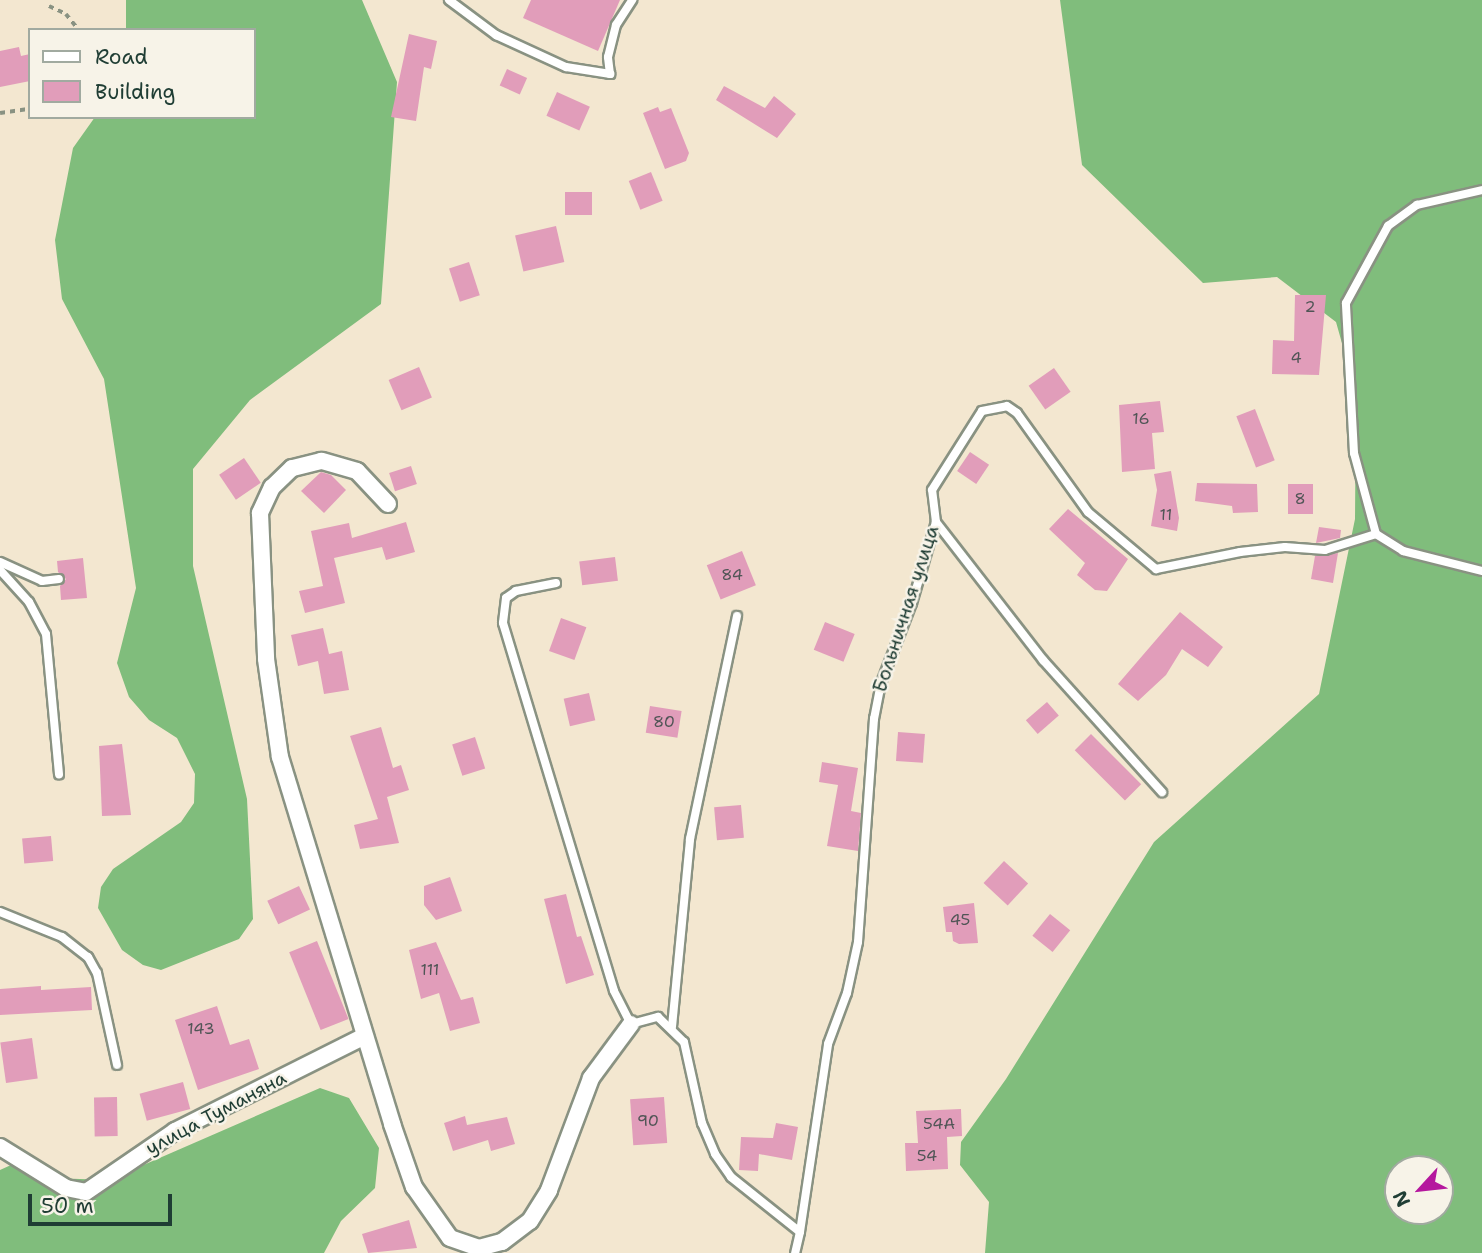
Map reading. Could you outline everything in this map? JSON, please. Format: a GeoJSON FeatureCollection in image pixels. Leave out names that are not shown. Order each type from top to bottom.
{"type":"FeatureCollection","features":[{"type":"Feature","properties":{"kind":"street"},"geometry":{"type":"LineString","coordinates":[[388,504],[357,471],[321,461],[292,468],[272,488],[260,513],[266,659],[280,757],[365,1036],[424,1204],[450,1238],[479,1248],[502,1242],[530,1221],[549,1190],[591,1077],[631,1024]]}},
{"type":"Feature","properties":{"kind":"street","name":"улица Туманяна"},"geometry":{"type":"LineString","coordinates":[[0,1147],[66,1188],[86,1192],[175,1131],[365,1036]]}},
{"type":"Feature","properties":{"kind":"lane"},"geometry":{"type":"LineString","coordinates":[[449,0],[496,35],[566,67],[610,74],[608,57],[616,26],[632,0]]}},
{"type":"Feature","properties":{"kind":"lane"},"geometry":{"type":"LineString","coordinates":[[1482,191],[1417,205],[1388,226],[1346,303],[1354,453],[1376,534],[1403,551],[1482,571]]}},
{"type":"Feature","properties":{"kind":"lane","name":"Больничная улица"},"geometry":{"type":"LineString","coordinates":[[795,1253],[828,1044],[847,993],[858,942],[878,695],[936,522],[932,490],[982,411],[996,406],[1017,413],[1088,512],[1156,569],[1240,552],[1285,547],[1325,550],[1376,534]]}},
{"type":"Feature","properties":{"kind":"lane"},"geometry":{"type":"LineString","coordinates":[[936,522],[1043,660],[1162,792]]}},
{"type":"Feature","properties":{"kind":"lane"},"geometry":{"type":"LineString","coordinates":[[0,562],[42,581],[59,579]]}},
{"type":"Feature","properties":{"kind":"lane"},"geometry":{"type":"LineString","coordinates":[[0,570],[29,602],[46,634],[59,774]]}},
{"type":"Feature","properties":{"kind":"lane"},"geometry":{"type":"LineString","coordinates":[[556,583],[516,591],[506,598],[503,623],[614,991],[631,1024],[657,1017],[672,1027],[684,1042],[702,1123],[715,1154],[731,1177],[800,1232]]}},
{"type":"Feature","properties":{"kind":"lane"},"geometry":{"type":"LineString","coordinates":[[672,1027],[691,839],[737,616]]}},
{"type":"Feature","properties":{"kind":"lane"},"geometry":{"type":"LineString","coordinates":[[0,912],[62,937],[88,957],[97,973],[117,1065]]}},
{"type":"Feature","properties":{"kind":"path"},"geometry":{"type":"LineString","coordinates":[[49,5],[66,14],[77,28]]}},
{"type":"Feature","properties":{"kind":"path"},"geometry":{"type":"LineString","coordinates":[[0,113],[28,109]]}},
{"type":"Feature","properties":{"kind":"green space"},"geometry":{"type":"Polygon","coordinates":[[[126,0],[362,0],[397,82],[381,304],[250,400],[193,469],[193,566],[247,799],[253,919],[239,939],[161,970],[143,965],[122,950],[98,908],[101,887],[113,869],[181,822],[194,803],[195,774],[177,738],[149,720],[129,697],[117,663],[136,588],[104,379],[62,299],[55,240],[73,148],[94,119],[256,119],[256,28],[126,28],[126,0]]]}},
{"type":"Feature","properties":{"kind":"green space"},"geometry":{"type":"Polygon","coordinates":[[[1060,0],[1482,0],[1482,1253],[985,1253],[989,1202],[960,1165],[961,1142],[1006,1079],[1154,842],[1319,694],[1355,519],[1356,393],[1336,322],[1277,277],[1203,283],[1082,165],[1060,0]]]}},
{"type":"Feature","properties":{"kind":"green space"},"geometry":{"type":"Polygon","coordinates":[[[320,1088],[349,1098],[379,1148],[375,1188],[341,1221],[324,1253],[0,1253],[0,1170],[22,1160],[51,1178],[109,1180],[320,1088]]]}},
{"type":"Feature","properties":{"kind":"building"},"geometry":{"type":"Polygon","coordinates":[[[531,0],[620,0],[598,51],[523,18],[531,0]]]}},
{"type":"Feature","properties":{"kind":"building"},"geometry":{"type":"Polygon","coordinates":[[[409,34],[437,41],[431,69],[424,67],[416,121],[391,117],[409,34]]]}},
{"type":"Feature","properties":{"kind":"building"},"geometry":{"type":"Polygon","coordinates":[[[19,47],[21,56],[28,54],[28,81],[0,87],[0,51],[19,47]]]}},
{"type":"Feature","properties":{"kind":"building"},"geometry":{"type":"Polygon","coordinates":[[[507,69],[527,78],[520,94],[500,85],[507,69]]]}},
{"type":"Feature","properties":{"kind":"building"},"geometry":{"type":"Polygon","coordinates":[[[724,86],[765,108],[774,96],[796,114],[777,138],[716,100],[724,86]]]}},
{"type":"Feature","properties":{"kind":"building"},"geometry":{"type":"Polygon","coordinates":[[[557,92],[590,107],[579,130],[546,116],[557,92]]]}},
{"type":"Feature","properties":{"kind":"building"},"geometry":{"type":"Polygon","coordinates":[[[658,107],[660,112],[671,108],[689,153],[686,161],[665,169],[643,113],[658,107]]]}},
{"type":"Feature","properties":{"kind":"building"},"geometry":{"type":"Polygon","coordinates":[[[651,172],[663,201],[640,210],[629,181],[651,172]]]}},
{"type":"Feature","properties":{"kind":"building"},"geometry":{"type":"Polygon","coordinates":[[[565,192],[592,192],[592,215],[565,215],[565,192]]]}},
{"type":"Feature","properties":{"kind":"building"},"geometry":{"type":"Polygon","coordinates":[[[556,226],[564,262],[523,271],[515,235],[556,226]]]}},
{"type":"Feature","properties":{"kind":"building"},"geometry":{"type":"Polygon","coordinates":[[[469,262],[480,295],[460,302],[449,268],[469,262]]]}},
{"type":"Feature","properties":{"kind":"building"},"geometry":{"type":"Polygon","coordinates":[[[1295,295],[1326,295],[1319,375],[1272,374],[1273,340],[1294,341],[1295,295]]]}},
{"type":"Feature","properties":{"kind":"building"},"geometry":{"type":"Polygon","coordinates":[[[419,367],[432,397],[402,410],[389,380],[419,367]]]}},
{"type":"Feature","properties":{"kind":"building"},"geometry":{"type":"Polygon","coordinates":[[[1054,368],[1071,392],[1045,410],[1029,386],[1054,368]]]}},
{"type":"Feature","properties":{"kind":"building"},"geometry":{"type":"Polygon","coordinates":[[[1160,401],[1164,432],[1152,433],[1155,469],[1122,472],[1119,405],[1160,401]]]}},
{"type":"Feature","properties":{"kind":"building"},"geometry":{"type":"Polygon","coordinates":[[[1255,409],[1275,460],[1256,468],[1236,416],[1255,409]]]}},
{"type":"Feature","properties":{"kind":"building"},"geometry":{"type":"Polygon","coordinates":[[[970,452],[989,465],[976,484],[957,471],[970,452]]]}},
{"type":"Feature","properties":{"kind":"building"},"geometry":{"type":"Polygon","coordinates":[[[244,458],[261,483],[236,500],[219,475],[244,458]]]}},
{"type":"Feature","properties":{"kind":"building"},"geometry":{"type":"Polygon","coordinates":[[[411,466],[417,484],[395,491],[389,473],[411,466]]]}},
{"type":"Feature","properties":{"kind":"building"},"geometry":{"type":"Polygon","coordinates":[[[1171,471],[1179,518],[1177,531],[1151,526],[1157,490],[1154,474],[1171,471]]]}},
{"type":"Feature","properties":{"kind":"building"},"geometry":{"type":"Polygon","coordinates":[[[321,472],[331,475],[346,490],[324,513],[301,491],[321,472]]]}},
{"type":"Feature","properties":{"kind":"building"},"geometry":{"type":"Polygon","coordinates":[[[1197,483],[1257,484],[1258,512],[1233,513],[1232,506],[1195,501],[1197,483]]]}},
{"type":"Feature","properties":{"kind":"building"},"geometry":{"type":"Polygon","coordinates":[[[1288,484],[1313,484],[1313,514],[1288,514],[1288,484]]]}},
{"type":"Feature","properties":{"kind":"building"},"geometry":{"type":"Polygon","coordinates":[[[1068,509],[1128,559],[1107,591],[1095,590],[1077,575],[1085,563],[1049,529],[1068,509]]]}},
{"type":"Feature","properties":{"kind":"building"},"geometry":{"type":"Polygon","coordinates":[[[406,522],[415,552],[386,560],[382,547],[334,558],[345,603],[305,613],[299,591],[323,586],[311,531],[349,523],[352,538],[406,522]]]}},
{"type":"Feature","properties":{"kind":"building"},"geometry":{"type":"Polygon","coordinates":[[[1319,527],[1341,530],[1340,538],[1316,543],[1319,527]]]}},
{"type":"Feature","properties":{"kind":"building"},"geometry":{"type":"Polygon","coordinates":[[[742,551],[756,585],[721,600],[707,565],[742,551]]]}},
{"type":"Feature","properties":{"kind":"building"},"geometry":{"type":"Polygon","coordinates":[[[1338,553],[1333,583],[1311,579],[1315,556],[1338,553]]]}},
{"type":"Feature","properties":{"kind":"building"},"geometry":{"type":"Polygon","coordinates":[[[615,557],[618,581],[582,585],[579,561],[615,557]]]}},
{"type":"Feature","properties":{"kind":"building"},"geometry":{"type":"Polygon","coordinates":[[[83,558],[87,598],[61,600],[60,586],[66,579],[58,572],[57,561],[83,558]]]}},
{"type":"Feature","properties":{"kind":"building"},"geometry":{"type":"Polygon","coordinates":[[[1180,612],[1223,647],[1208,667],[1182,649],[1166,675],[1138,701],[1118,684],[1180,612]]]}},
{"type":"Feature","properties":{"kind":"building"},"geometry":{"type":"Polygon","coordinates":[[[561,618],[586,627],[574,660],[549,651],[561,618]]]}},
{"type":"Feature","properties":{"kind":"building"},"geometry":{"type":"Polygon","coordinates":[[[825,622],[855,634],[843,662],[814,650],[825,622]]]}},
{"type":"Feature","properties":{"kind":"building"},"geometry":{"type":"Polygon","coordinates":[[[323,628],[329,654],[342,651],[349,690],[324,694],[318,661],[298,666],[291,635],[323,628]]]}},
{"type":"Feature","properties":{"kind":"building"},"geometry":{"type":"Polygon","coordinates":[[[589,693],[595,720],[570,726],[564,699],[589,693]]]}},
{"type":"Feature","properties":{"kind":"building"},"geometry":{"type":"Polygon","coordinates":[[[1047,702],[1059,716],[1038,734],[1026,720],[1047,702]]]}},
{"type":"Feature","properties":{"kind":"building"},"geometry":{"type":"Polygon","coordinates":[[[650,706],[682,711],[677,738],[646,733],[650,706]]]}},
{"type":"Feature","properties":{"kind":"building"},"geometry":{"type":"Polygon","coordinates":[[[381,727],[393,768],[401,765],[409,790],[387,797],[399,843],[360,849],[354,825],[378,819],[350,736],[381,727]]]}},
{"type":"Feature","properties":{"kind":"building"},"geometry":{"type":"Polygon","coordinates":[[[898,732],[925,734],[923,763],[896,761],[898,732]]]}},
{"type":"Feature","properties":{"kind":"building"},"geometry":{"type":"Polygon","coordinates":[[[1091,734],[1141,784],[1125,800],[1075,750],[1091,734]]]}},
{"type":"Feature","properties":{"kind":"building"},"geometry":{"type":"Polygon","coordinates":[[[475,737],[485,768],[462,776],[452,744],[475,737]]]}},
{"type":"Feature","properties":{"kind":"building"},"geometry":{"type":"Polygon","coordinates":[[[122,744],[131,815],[102,816],[99,746],[122,744]]]}},
{"type":"Feature","properties":{"kind":"building"},"geometry":{"type":"Polygon","coordinates":[[[822,762],[858,768],[851,811],[861,813],[858,851],[827,846],[838,785],[819,782],[822,762]]]}},
{"type":"Feature","properties":{"kind":"building"},"geometry":{"type":"Polygon","coordinates":[[[741,805],[744,838],[717,840],[714,807],[741,805]]]}},
{"type":"Feature","properties":{"kind":"building"},"geometry":{"type":"Polygon","coordinates":[[[51,836],[53,861],[24,863],[22,839],[51,836]]]}},
{"type":"Feature","properties":{"kind":"building"},"geometry":{"type":"Polygon","coordinates":[[[1004,861],[1028,884],[1008,905],[984,883],[1004,861]]]}},
{"type":"Feature","properties":{"kind":"building"},"geometry":{"type":"Polygon","coordinates":[[[450,877],[462,911],[436,920],[424,905],[424,886],[450,877]]]}},
{"type":"Feature","properties":{"kind":"building"},"geometry":{"type":"Polygon","coordinates":[[[299,886],[310,910],[278,924],[267,901],[299,886]]]}},
{"type":"Feature","properties":{"kind":"building"},"geometry":{"type":"Polygon","coordinates":[[[566,894],[577,937],[581,936],[594,975],[566,984],[544,899],[566,894]]]}},
{"type":"Feature","properties":{"kind":"building"},"geometry":{"type":"Polygon","coordinates":[[[974,903],[978,943],[959,944],[953,941],[952,932],[946,932],[943,907],[974,903]]]}},
{"type":"Feature","properties":{"kind":"building"},"geometry":{"type":"Polygon","coordinates":[[[1050,914],[1070,930],[1053,952],[1032,936],[1050,914]]]}},
{"type":"Feature","properties":{"kind":"building"},"geometry":{"type":"Polygon","coordinates":[[[317,941],[348,1019],[321,1030],[289,952],[317,941]]]}},
{"type":"Feature","properties":{"kind":"building"},"geometry":{"type":"Polygon","coordinates":[[[436,942],[461,1000],[473,997],[480,1023],[450,1031],[439,993],[421,999],[409,950],[436,942]]]}},
{"type":"Feature","properties":{"kind":"building"},"geometry":{"type":"Polygon","coordinates":[[[41,986],[41,990],[91,987],[92,1010],[0,1015],[0,989],[41,986]]]}},
{"type":"Feature","properties":{"kind":"building"},"geometry":{"type":"Polygon","coordinates":[[[217,1006],[230,1045],[249,1039],[259,1069],[198,1090],[175,1020],[217,1006]]]}},
{"type":"Feature","properties":{"kind":"building"},"geometry":{"type":"Polygon","coordinates":[[[32,1038],[38,1079],[6,1083],[0,1042],[32,1038]]]}},
{"type":"Feature","properties":{"kind":"building"},"geometry":{"type":"Polygon","coordinates":[[[183,1082],[190,1109],[147,1121],[140,1094],[183,1082]]]}},
{"type":"Feature","properties":{"kind":"building"},"geometry":{"type":"Polygon","coordinates":[[[94,1097],[117,1097],[118,1136],[95,1136],[94,1097]]]}},
{"type":"Feature","properties":{"kind":"building"},"geometry":{"type":"Polygon","coordinates":[[[664,1097],[667,1143],[633,1145],[630,1099],[664,1097]]]}},
{"type":"Feature","properties":{"kind":"building"},"geometry":{"type":"Polygon","coordinates":[[[961,1109],[962,1136],[947,1137],[948,1169],[906,1171],[905,1143],[918,1143],[916,1111],[961,1109]]]}},
{"type":"Feature","properties":{"kind":"building"},"geometry":{"type":"Polygon","coordinates":[[[465,1116],[467,1125],[507,1117],[515,1144],[491,1151],[488,1140],[453,1151],[444,1123],[465,1116]]]}},
{"type":"Feature","properties":{"kind":"building"},"geometry":{"type":"Polygon","coordinates":[[[776,1123],[798,1127],[792,1160],[759,1154],[758,1171],[739,1170],[741,1137],[773,1138],[776,1123]]]}},
{"type":"Feature","properties":{"kind":"building"},"geometry":{"type":"Polygon","coordinates":[[[409,1220],[417,1248],[368,1253],[362,1234],[409,1220]]]}}]}
